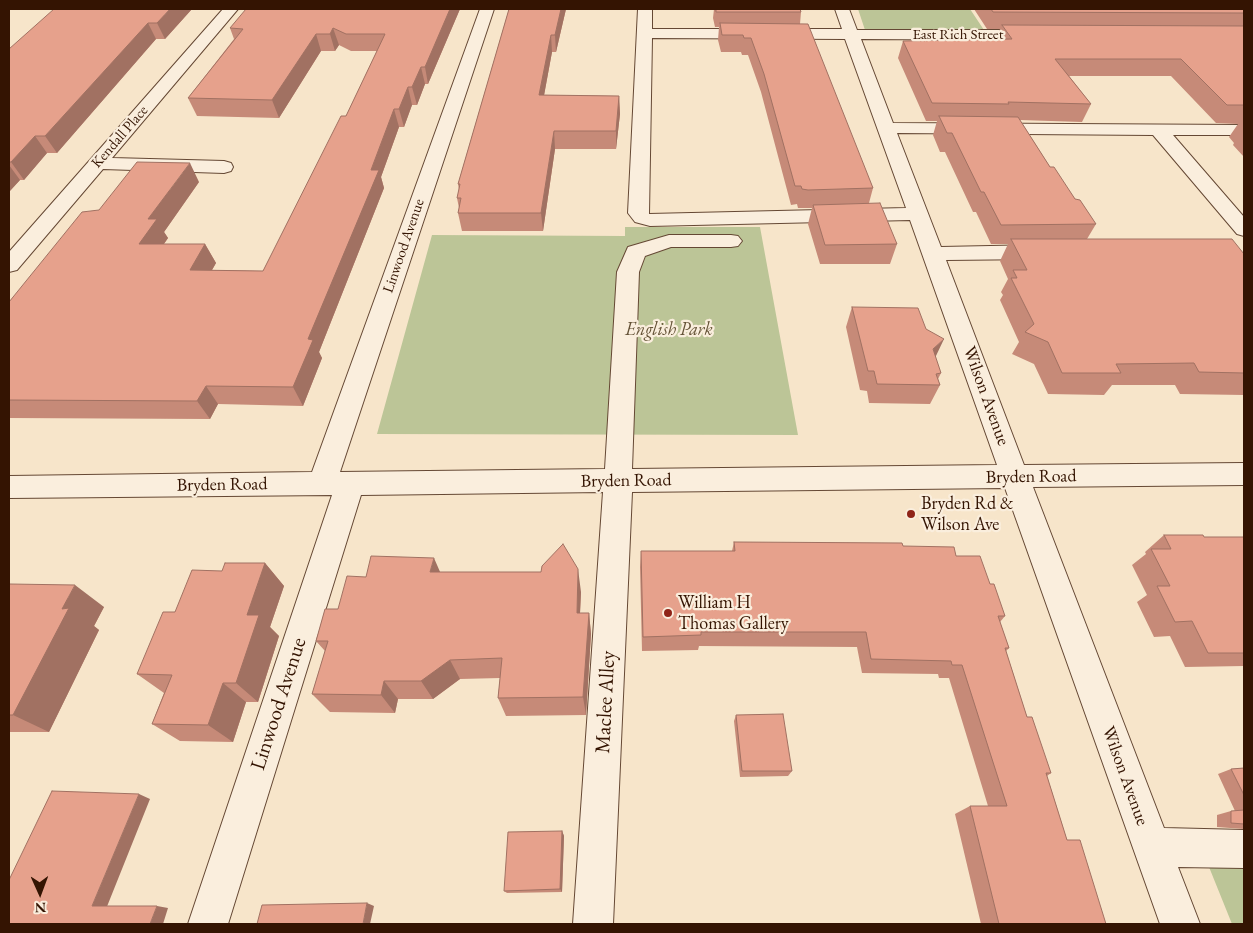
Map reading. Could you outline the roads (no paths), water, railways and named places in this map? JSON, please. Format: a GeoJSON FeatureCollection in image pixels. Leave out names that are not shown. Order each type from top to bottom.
{"type":"FeatureCollection","features":[{"type":"Feature","properties":{"kind":"street","name":"Kendall Place"},"geometry":{"type":"LineString","coordinates":[[9,264],[231,9]]}},
{"type":"Feature","properties":{"kind":"street","name":"Linwood Avenue"},"geometry":{"type":"LineString","coordinates":[[208,924],[336,484],[486,9]]}},
{"type":"Feature","properties":{"kind":"street"},"geometry":{"type":"LineString","coordinates":[[645,9],[638,213],[642,218],[650,220],[919,214]]}},
{"type":"Feature","properties":{"kind":"street","name":"Wilson Avenue"},"geometry":{"type":"LineString","coordinates":[[842,9],[1180,924]]}},
{"type":"Feature","properties":{"kind":"street","name":"East Rich Street"},"geometry":{"type":"LineString","coordinates":[[645,33],[1048,36]]}},
{"type":"Feature","properties":{"kind":"street"},"geometry":{"type":"LineString","coordinates":[[887,128],[1244,130]]}},
{"type":"Feature","properties":{"kind":"street"},"geometry":{"type":"LineString","coordinates":[[1158,129],[1244,230]]}},
{"type":"Feature","properties":{"kind":"street"},"geometry":{"type":"LineString","coordinates":[[98,163],[224,167]]}},
{"type":"Feature","properties":{"kind":"street","name":"Maclee Alley"},"geometry":{"type":"LineString","coordinates":[[593,924],[628,272],[636,252],[669,241],[731,241]]}},
{"type":"Feature","properties":{"kind":"street"},"geometry":{"type":"LineString","coordinates":[[934,254],[1060,252]]}},
{"type":"Feature","properties":{"kind":"street","name":"Bryden Road"},"geometry":{"type":"LineString","coordinates":[[9,487],[1244,474]]}},
{"type":"Feature","properties":{"kind":"street"},"geometry":{"type":"LineString","coordinates":[[1151,847],[1244,849]]}},
{"type":"Feature","properties":{"kind":"place","name":"Bryden Rd & Wilson Ave"},"geometry":{"type":"Point","coordinates":[911,514]}},
{"type":"Feature","properties":{"kind":"place","name":"William H Thomas Gallery"},"geometry":{"type":"Point","coordinates":[668,613]}},
{"type":"Feature","properties":{"kind":"park label","name":"English Park"},"geometry":{"type":"Point","coordinates":[669,330]}}]}
